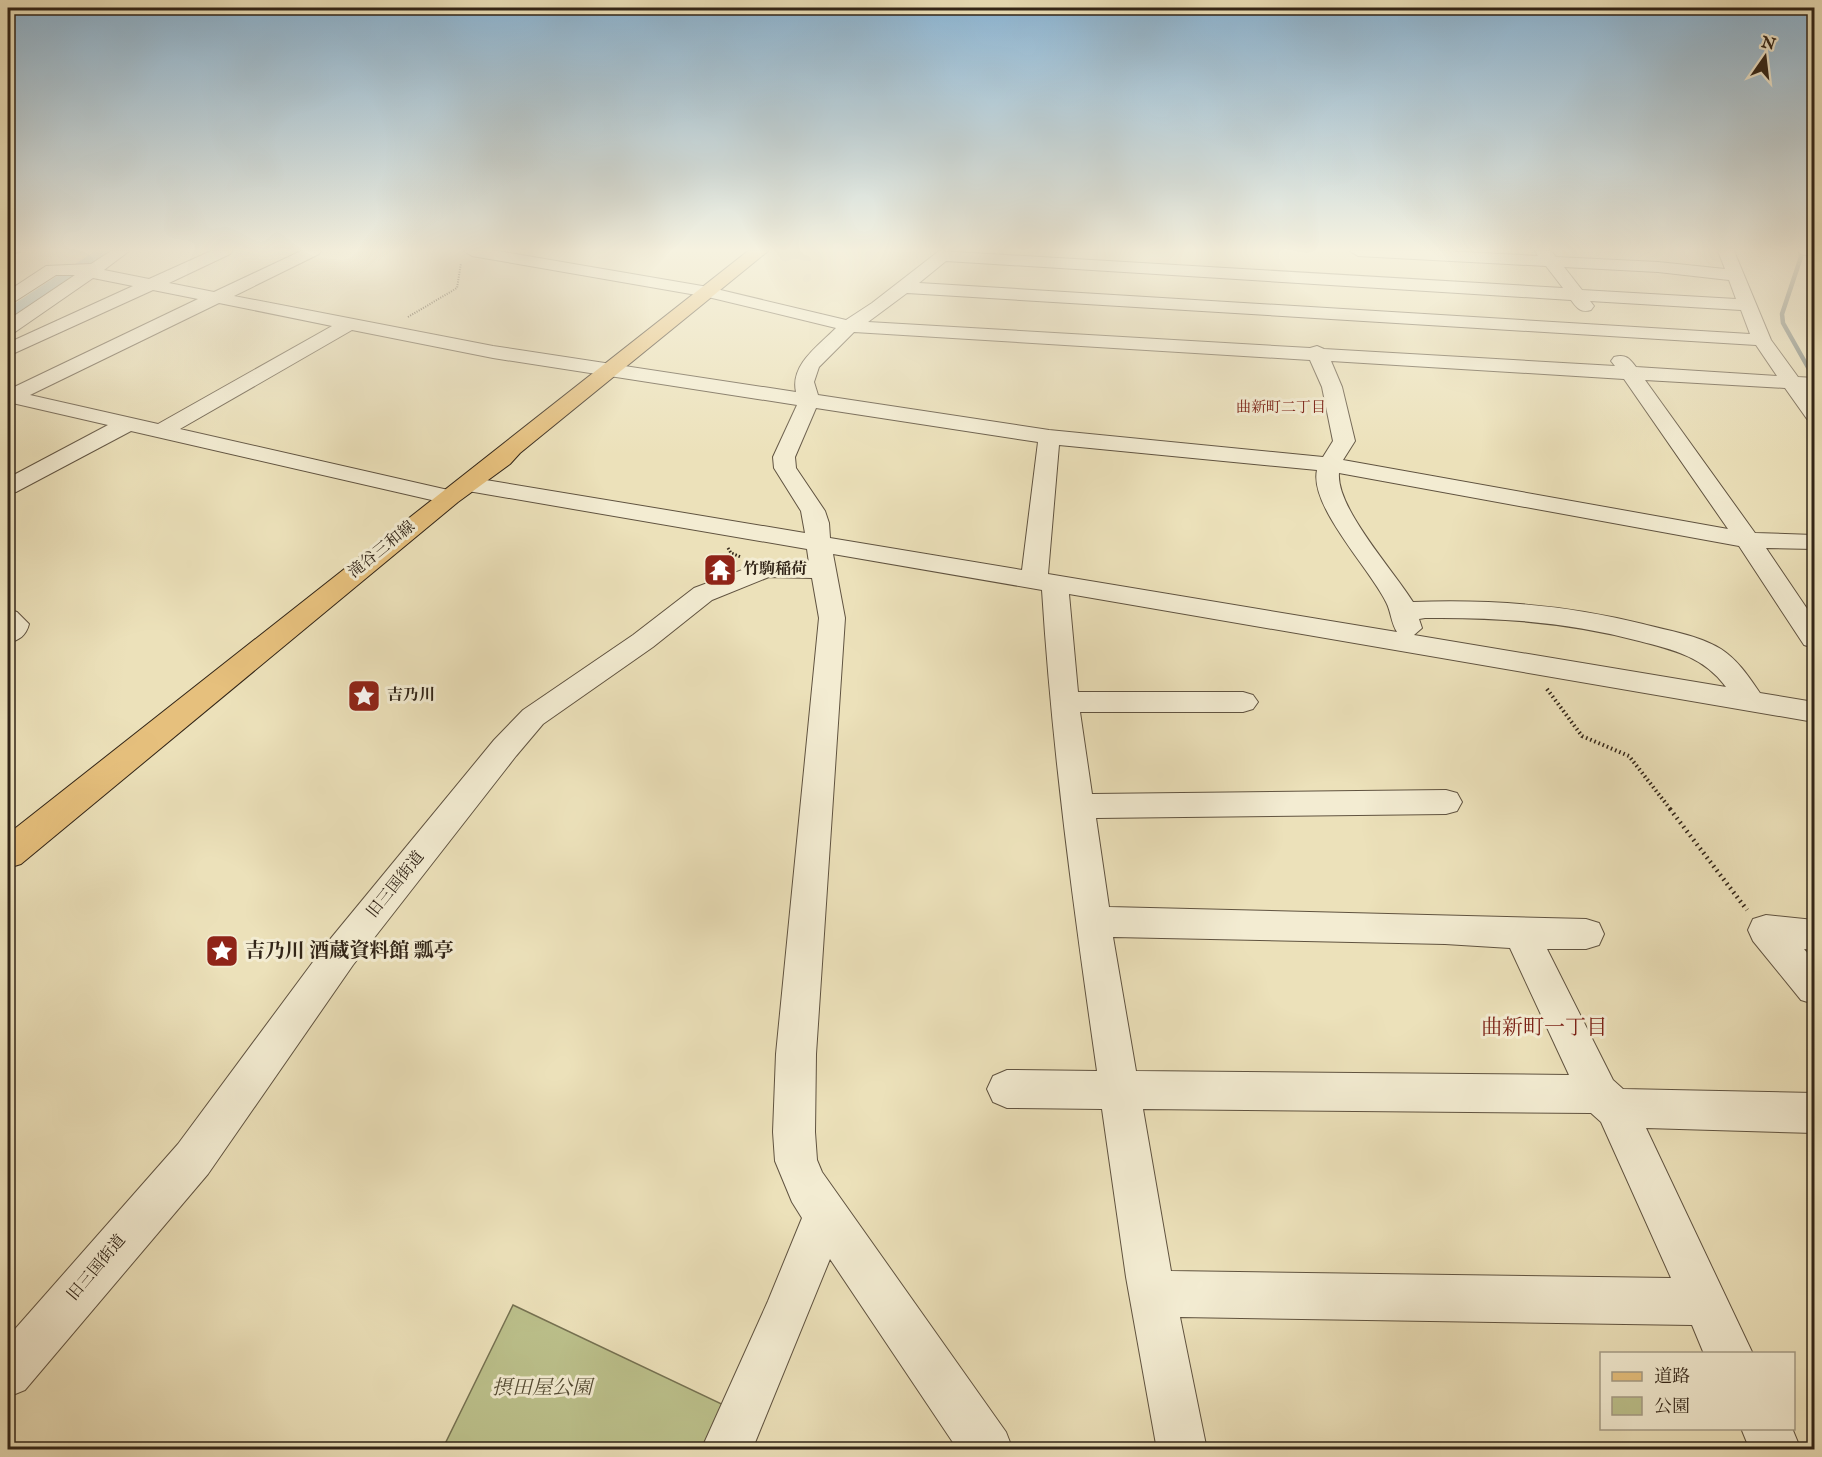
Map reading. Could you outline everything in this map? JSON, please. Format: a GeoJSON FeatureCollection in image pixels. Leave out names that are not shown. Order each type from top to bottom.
{"type":"FeatureCollection","features":[{"type":"Feature","properties":{"kind":"main road","name":"滝谷三和線"},"geometry":{"type":"LineString","coordinates":[[8,854],[674,319]]}},
{"type":"Feature","properties":{"kind":"street"},"geometry":{"type":"LineString","coordinates":[[8,328],[21,319]]}},
{"type":"Feature","properties":{"kind":"street"},"geometry":{"type":"LineString","coordinates":[[8,350],[75,319]]}},
{"type":"Feature","properties":{"kind":"street"},"geometry":{"type":"LineString","coordinates":[[9,396],[170,319]]}},
{"type":"Feature","properties":{"kind":"street"},"geometry":{"type":"LineString","coordinates":[[322,319],[494,352],[808,401],[901,413],[1049,437],[1331,465],[1749,540],[1815,542]]}},
{"type":"Feature","properties":{"kind":"street"},"geometry":{"type":"LineString","coordinates":[[820,319],[849,326],[1317,352],[1425,346],[1629,373],[1815,384]]}},
{"type":"Feature","properties":{"kind":"street"},"geometry":{"type":"LineString","coordinates":[[860,319],[849,326],[810,365],[804,382],[808,401],[784,457],[785,468],[813,511],[817,523],[832,618],[796,1054],[794,1132],[796,1161],[807,1187],[825,1215],[988,1449]]}},
{"type":"Feature","properties":{"kind":"street"},"geometry":{"type":"LineString","coordinates":[[1148,319],[1151,343]]}},
{"type":"Feature","properties":{"kind":"street"},"geometry":{"type":"LineString","coordinates":[[1409,319],[1425,346]]}},
{"type":"Feature","properties":{"kind":"street"},"geometry":{"type":"LineString","coordinates":[[1422,319],[1602,332],[1761,340]]}},
{"type":"Feature","properties":{"kind":"street"},"geometry":{"type":"LineString","coordinates":[[1593,319],[1629,373],[1749,540],[1786,600],[1815,639]]}},
{"type":"Feature","properties":{"kind":"street"},"geometry":{"type":"LineString","coordinates":[[1753,319],[1761,340],[1815,416]]}},
{"type":"Feature","properties":{"kind":"street"},"geometry":{"type":"LineString","coordinates":[[161,431],[348,324]]}},
{"type":"Feature","properties":{"kind":"street"},"geometry":{"type":"LineString","coordinates":[[1317,352],[1332,387],[1344,441],[1326,477],[1333,498],[1402,610],[1413,645]]}},
{"type":"Feature","properties":{"kind":"street"},"geometry":{"type":"LineString","coordinates":[[9,396],[127,424],[458,491],[821,557],[1045,583],[1815,712]]}},
{"type":"Feature","properties":{"kind":"street"},"geometry":{"type":"LineString","coordinates":[[8,488],[127,424]]}},
{"type":"Feature","properties":{"kind":"street"},"geometry":{"type":"LineString","coordinates":[[1049,437],[1045,583],[1080,806],[1093,922],[1119,1089],[1152,1294],[1182,1449]]}},
{"type":"Feature","properties":{"kind":"street","name":"旧三国街道"},"geometry":{"type":"LineString","coordinates":[[8,1373],[193,1159],[340,954],[505,748],[533,717],[643,641],[703,594],[766,569],[821,557]]}},
{"type":"Feature","properties":{"kind":"street"},"geometry":{"type":"LineString","coordinates":[[1402,610],[1530,612],[1587,619],[1659,636],[1692,647],[1718,660],[1731,673],[1750,701]]}},
{"type":"Feature","properties":{"kind":"street"},"geometry":{"type":"LineString","coordinates":[[8,618],[15,624],[14,629],[8,634]]}},
{"type":"Feature","properties":{"kind":"street"},"geometry":{"type":"LineString","coordinates":[[1064,702],[1244,702]]}},
{"type":"Feature","properties":{"kind":"street"},"geometry":{"type":"LineString","coordinates":[[1080,806],[1446,802]]}},
{"type":"Feature","properties":{"kind":"street"},"geometry":{"type":"LineString","coordinates":[[1093,922],[1445,928],[1521,934],[1586,934]]}},
{"type":"Feature","properties":{"kind":"street"},"geometry":{"type":"LineString","coordinates":[[1766,930],[1815,935]]}},
{"type":"Feature","properties":{"kind":"street"},"geometry":{"type":"LineString","coordinates":[[1766,930],[1815,988]]}},
{"type":"Feature","properties":{"kind":"street"},"geometry":{"type":"LineString","coordinates":[[1521,934],[1607,1101],[1729,1352]]}},
{"type":"Feature","properties":{"kind":"street"},"geometry":{"type":"LineString","coordinates":[[1007,1089],[1119,1089],[1607,1101],[1815,1113]]}},
{"type":"Feature","properties":{"kind":"street"},"geometry":{"type":"LineString","coordinates":[[726,1449],[785,1316],[825,1215]]}},
{"type":"Feature","properties":{"kind":"street"},"geometry":{"type":"LineString","coordinates":[[1152,1294],[1704,1302]]}},
{"type":"Feature","properties":{"kind":"street"},"geometry":{"type":"LineString","coordinates":[[1767,1430],[1776,1449]]}},
{"type":"Feature","properties":{"kind":"path"},"geometry":{"type":"LineString","coordinates":[[384,331],[405,319]]}},
{"type":"Feature","properties":{"kind":"path"},"geometry":{"type":"LineString","coordinates":[[1529,665],[1582,736],[1629,756],[1748,911],[1766,930]]}},
{"type":"Feature","properties":{"kind":"green space","name":"摂田屋公園"},"geometry":{"type":"Polygon","coordinates":[[[513,1305],[728,1407],[707,1449],[442,1450],[513,1305]]]}},
{"type":"Feature","properties":{"kind":"waterway"},"geometry":{"type":"LineString","coordinates":[[1783,319],[1814,378]]}},
{"type":"Feature","properties":{"kind":"place","name":"竹駒稲荷"},"geometry":{"type":"Point","coordinates":[720,570]}},
{"type":"Feature","properties":{"kind":"place","name":"吉乃川"},"geometry":{"type":"Point","coordinates":[364,696]}},
{"type":"Feature","properties":{"kind":"place","name":"吉乃川 酒蔵資料館 瓢亭"},"geometry":{"type":"Point","coordinates":[222,951]}},
{"type":"Feature","properties":{"kind":"district","name":"曲新町二丁目"},"geometry":{"type":"Point","coordinates":[1281,407]}},
{"type":"Feature","properties":{"kind":"district","name":"曲新町一丁目"},"geometry":{"type":"Point","coordinates":[1544,1028]}}]}
